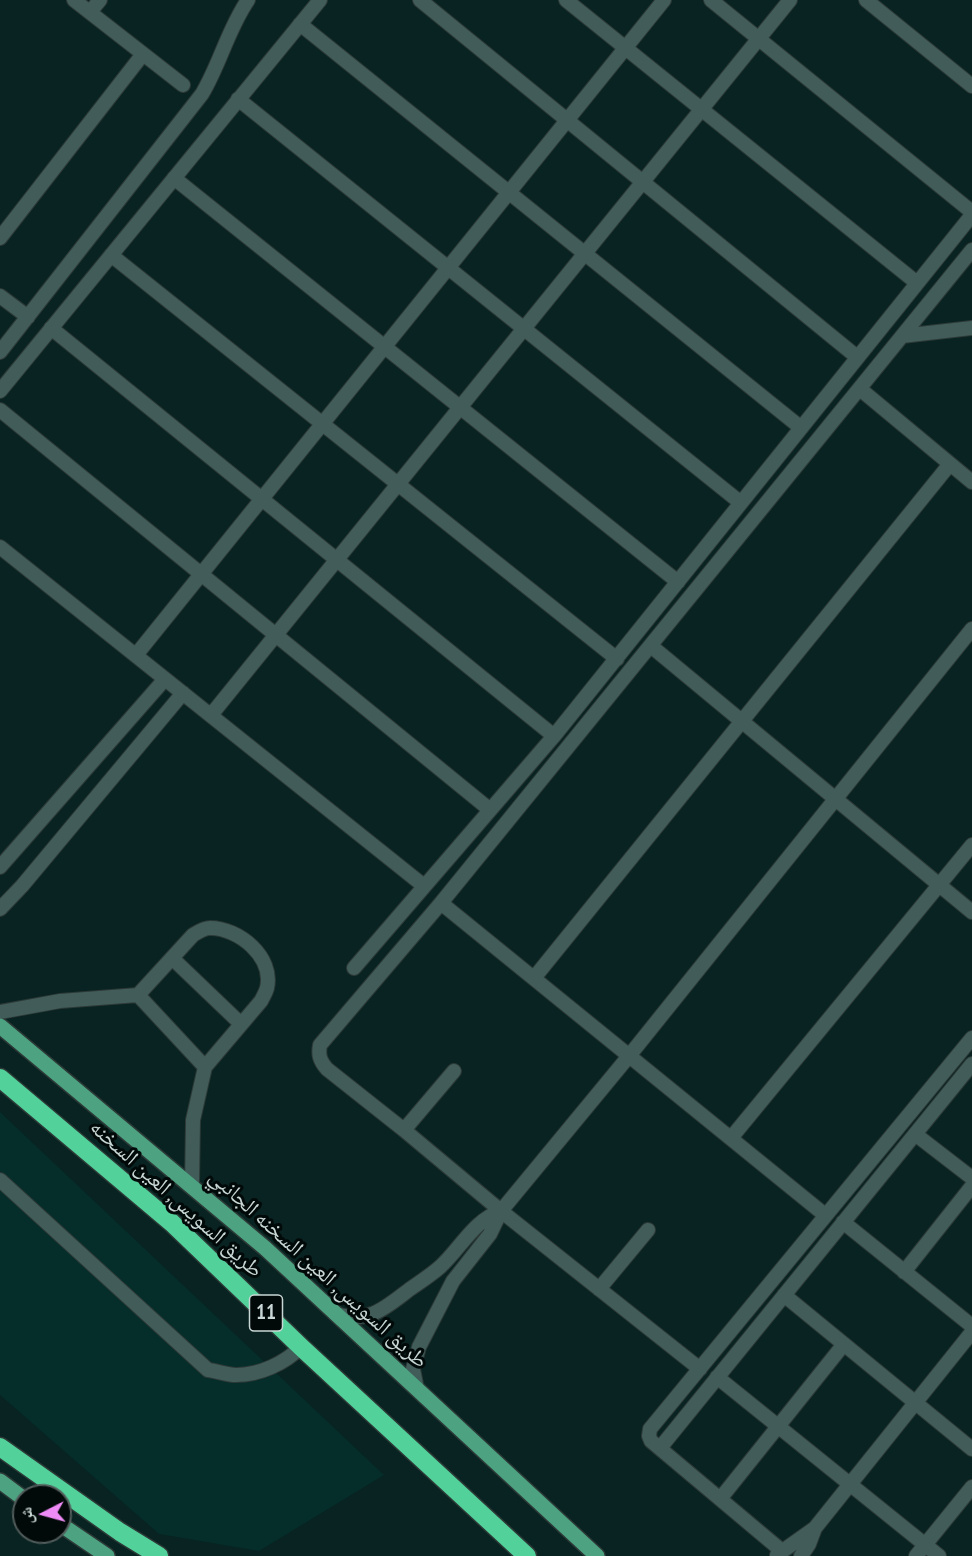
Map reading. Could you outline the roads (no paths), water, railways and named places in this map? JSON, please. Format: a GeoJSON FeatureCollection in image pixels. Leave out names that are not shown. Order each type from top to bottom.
{"type":"FeatureCollection","features":[{"type":"Feature","properties":{"kind":"highway","name":"طريق السويس, العين السخنه"},"geometry":{"type":"LineString","coordinates":[[0,1078],[172,1223],[301,1347],[527,1556]]}},
{"type":"Feature","properties":{"kind":"highway"},"geometry":{"type":"LineString","coordinates":[[0,1447],[120,1532],[159,1556]]}},
{"type":"Feature","properties":{"kind":"main road","name":"طريق السويس, العين السخنه الجانبي"},"geometry":{"type":"LineString","coordinates":[[0,1026],[266,1248],[597,1556]]}},
{"type":"Feature","properties":{"kind":"main road"},"geometry":{"type":"LineString","coordinates":[[72,1532],[107,1556]]}},
{"type":"Feature","properties":{"kind":"street"},"geometry":{"type":"LineString","coordinates":[[74,0],[183,85]]}},
{"type":"Feature","properties":{"kind":"street"},"geometry":{"type":"LineString","coordinates":[[90,12],[100,0]]}},
{"type":"Feature","properties":{"kind":"street"},"geometry":{"type":"LineString","coordinates":[[0,352],[202,94],[215,72],[237,15],[248,0]]}},
{"type":"Feature","properties":{"kind":"street"},"geometry":{"type":"LineString","coordinates":[[0,391],[320,0]]}},
{"type":"Feature","properties":{"kind":"street"},"geometry":{"type":"LineString","coordinates":[[420,0],[857,357]]}},
{"type":"Feature","properties":{"kind":"street"},"geometry":{"type":"LineString","coordinates":[[566,0],[917,284]]}},
{"type":"Feature","properties":{"kind":"street"},"geometry":{"type":"LineString","coordinates":[[136,655],[664,0]]}},
{"type":"Feature","properties":{"kind":"street"},"geometry":{"type":"LineString","coordinates":[[354,968],[554,736],[972,213],[711,0]]}},
{"type":"Feature","properties":{"kind":"street"},"geometry":{"type":"LineString","coordinates":[[211,716],[790,0]]}},
{"type":"Feature","properties":{"kind":"street"},"geometry":{"type":"LineString","coordinates":[[866,0],[972,86]]}},
{"type":"Feature","properties":{"kind":"street"},"geometry":{"type":"LineString","coordinates":[[300,24],[800,427]]}},
{"type":"Feature","properties":{"kind":"street"},"geometry":{"type":"LineString","coordinates":[[0,238],[143,54]]}},
{"type":"Feature","properties":{"kind":"street"},"geometry":{"type":"LineString","coordinates":[[238,99],[741,503]]}},
{"type":"Feature","properties":{"kind":"street"},"geometry":{"type":"LineString","coordinates":[[174,177],[678,582]]}},
{"type":"Feature","properties":{"kind":"street"},"geometry":{"type":"LineString","coordinates":[[700,1369],[501,1212],[327,1069],[320,1059],[319,1049],[441,903],[972,250]]}},
{"type":"Feature","properties":{"kind":"street"},"geometry":{"type":"LineString","coordinates":[[111,255],[617,659]]}},
{"type":"Feature","properties":{"kind":"street"},"geometry":{"type":"LineString","coordinates":[[0,296],[28,317]]}},
{"type":"Feature","properties":{"kind":"street"},"geometry":{"type":"LineString","coordinates":[[51,328],[554,736]]}},
{"type":"Feature","properties":{"kind":"street"},"geometry":{"type":"LineString","coordinates":[[902,336],[972,328]]}},
{"type":"Feature","properties":{"kind":"street"},"geometry":{"type":"LineString","coordinates":[[860,389],[961,469],[972,482]]}},
{"type":"Feature","properties":{"kind":"street"},"geometry":{"type":"LineString","coordinates":[[0,410],[489,809]]}},
{"type":"Feature","properties":{"kind":"street"},"geometry":{"type":"LineString","coordinates":[[534,978],[742,722],[961,469]]}},
{"type":"Feature","properties":{"kind":"street"},"geometry":{"type":"LineString","coordinates":[[0,547],[424,886]]}},
{"type":"Feature","properties":{"kind":"street"},"geometry":{"type":"LineString","coordinates":[[417,1389],[413,1369],[415,1358],[453,1281],[490,1234],[501,1212],[972,629]]}},
{"type":"Feature","properties":{"kind":"street"},"geometry":{"type":"LineString","coordinates":[[651,646],[972,912]]}},
{"type":"Feature","properties":{"kind":"street"},"geometry":{"type":"LineString","coordinates":[[0,867],[165,679]]}},
{"type":"Feature","properties":{"kind":"street"},"geometry":{"type":"LineString","coordinates":[[2,902],[62,837],[183,693]]}},
{"type":"Feature","properties":{"kind":"street"},"geometry":{"type":"LineString","coordinates":[[146,700],[165,715]]}},
{"type":"Feature","properties":{"kind":"street"},"geometry":{"type":"LineString","coordinates":[[41,820],[62,837]]}},
{"type":"Feature","properties":{"kind":"street"},"geometry":{"type":"LineString","coordinates":[[731,1138],[972,845]]}},
{"type":"Feature","properties":{"kind":"street"},"geometry":{"type":"LineString","coordinates":[[441,903],[825,1215]]}},
{"type":"Feature","properties":{"kind":"street"},"geometry":{"type":"LineString","coordinates":[[0,1012],[60,1001],[138,995],[193,935],[202,930],[210,928],[243,939],[265,962],[268,977],[267,989],[261,1001],[205,1067],[194,1120],[192,1185]]}},
{"type":"Feature","properties":{"kind":"street"},"geometry":{"type":"LineString","coordinates":[[172,958],[242,1024]]}},
{"type":"Feature","properties":{"kind":"street"},"geometry":{"type":"LineString","coordinates":[[138,995],[205,1067]]}},
{"type":"Feature","properties":{"kind":"street"},"geometry":{"type":"LineString","coordinates":[[815,1528],[779,1553],[720,1498],[660,1448],[649,1436],[650,1429],[972,1038]]}},
{"type":"Feature","properties":{"kind":"street"},"geometry":{"type":"LineString","coordinates":[[660,1448],[972,1064]]}},
{"type":"Feature","properties":{"kind":"street"},"geometry":{"type":"LineString","coordinates":[[404,1130],[454,1071]]}},
{"type":"Feature","properties":{"kind":"street"},"geometry":{"type":"LineString","coordinates":[[915,1134],[972,1178]]}},
{"type":"Feature","properties":{"kind":"street"},"geometry":{"type":"LineString","coordinates":[[0,1180],[208,1370],[235,1375],[256,1373],[290,1358],[301,1347]]}},
{"type":"Feature","properties":{"kind":"street"},"geometry":{"type":"LineString","coordinates":[[904,1272],[972,1186]]}},
{"type":"Feature","properties":{"kind":"street"},"geometry":{"type":"LineString","coordinates":[[335,1314],[353,1318],[375,1314],[440,1268],[482,1221],[501,1212]]}},
{"type":"Feature","properties":{"kind":"street"},"geometry":{"type":"LineString","coordinates":[[843,1222],[972,1326]]}},
{"type":"Feature","properties":{"kind":"street"},"geometry":{"type":"LineString","coordinates":[[599,1289],[648,1230]]}},
{"type":"Feature","properties":{"kind":"street"},"geometry":{"type":"LineString","coordinates":[[453,1253],[467,1264]]}},
{"type":"Feature","properties":{"kind":"street"},"geometry":{"type":"LineString","coordinates":[[428,1276],[448,1291]]}},
{"type":"Feature","properties":{"kind":"street"},"geometry":{"type":"LineString","coordinates":[[784,1295],[972,1449]]}},
{"type":"Feature","properties":{"kind":"street"},"geometry":{"type":"LineString","coordinates":[[801,1556],[815,1528],[972,1332]]}},
{"type":"Feature","properties":{"kind":"street"},"geometry":{"type":"LineString","coordinates":[[720,1498],[844,1344]]}},
{"type":"Feature","properties":{"kind":"street"},"geometry":{"type":"LineString","coordinates":[[717,1377],[849,1484],[921,1551],[939,1556]]}},
{"type":"Feature","properties":{"kind":"street"},"geometry":{"type":"LineString","coordinates":[[921,1551],[972,1487]]}}]}
